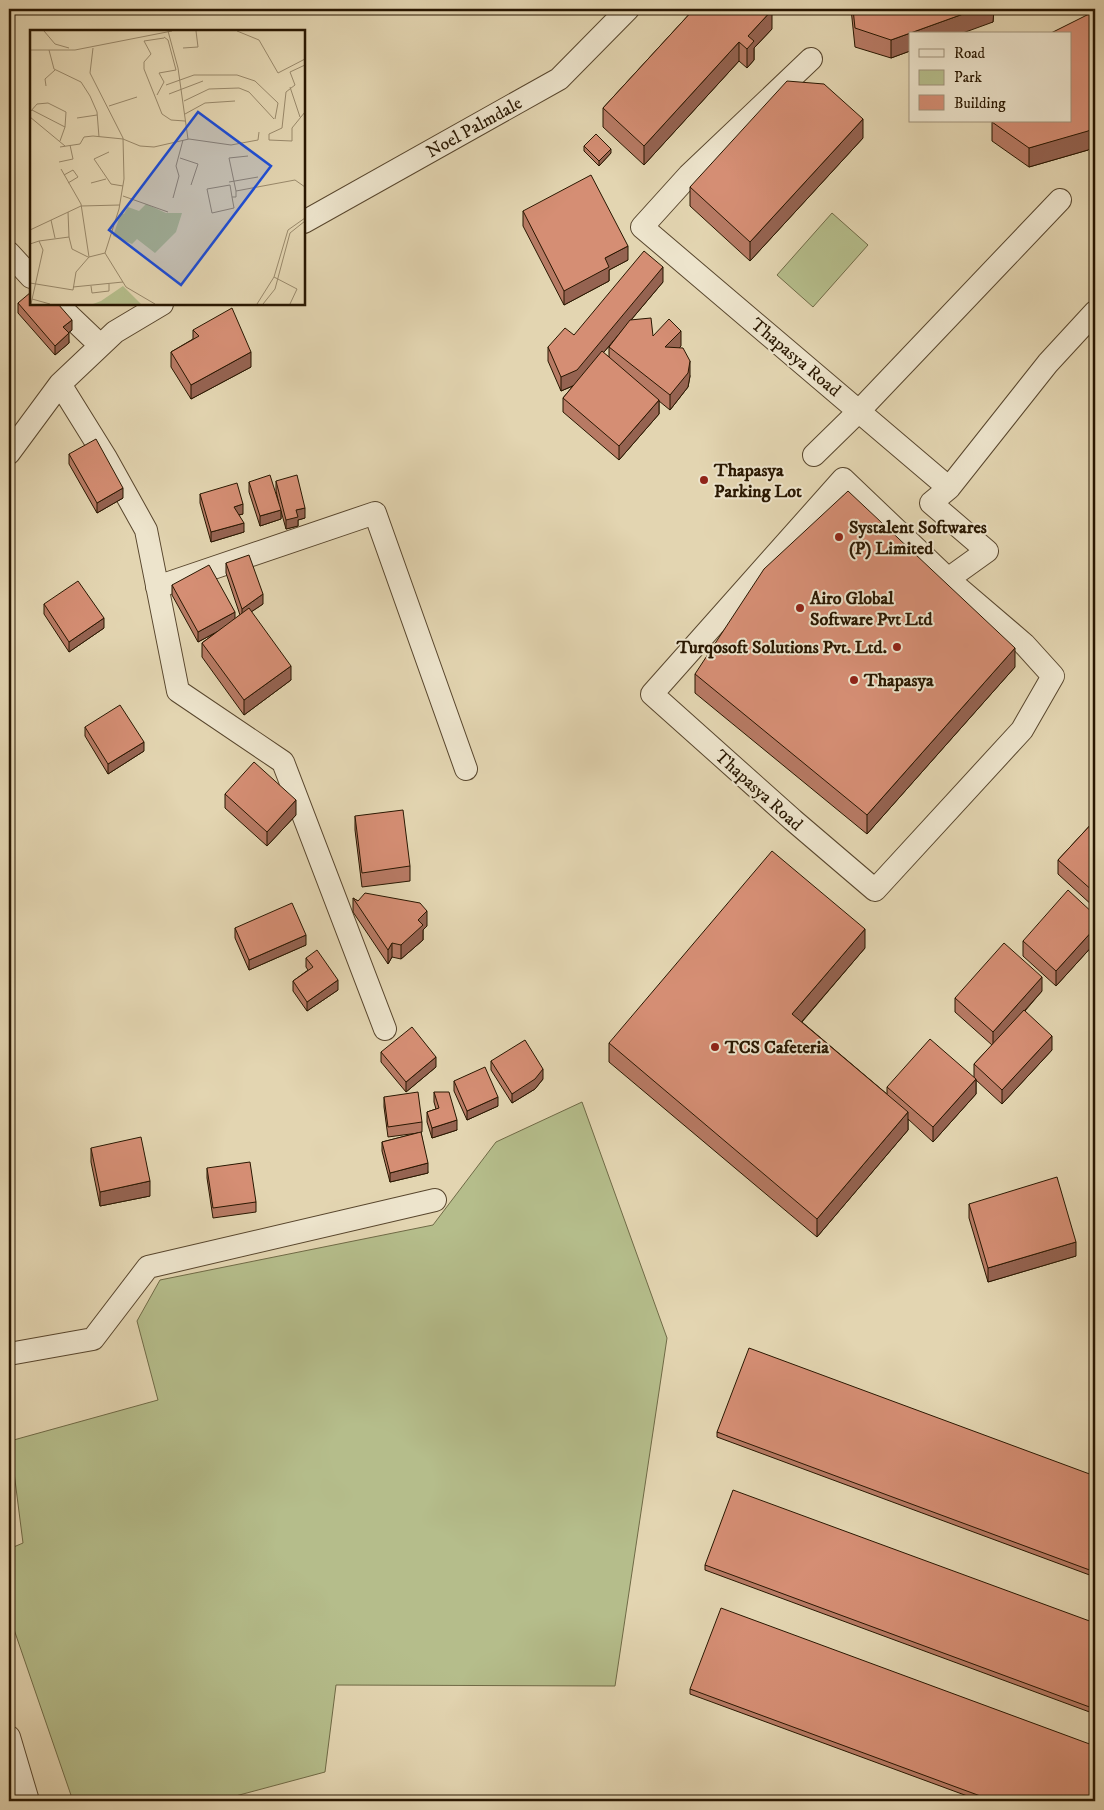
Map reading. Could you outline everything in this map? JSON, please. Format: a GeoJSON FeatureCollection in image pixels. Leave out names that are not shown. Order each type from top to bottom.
{"type":"FeatureCollection","features":[{"type":"Feature","properties":{"kind":"street","name":"Noel Palmdale"},"geometry":{"type":"LineString","coordinates":[[305,221],[559,79],[628,9]]}},
{"type":"Feature","properties":{"kind":"street","name":"Thapasya Road"},"geometry":{"type":"LineString","coordinates":[[811,59],[689,175],[642,227],[949,488]]}},
{"type":"Feature","properties":{"kind":"street"},"geometry":{"type":"LineString","coordinates":[[814,455],[859,411],[1060,200]]}},
{"type":"Feature","properties":{"kind":"street"},"geometry":{"type":"LineString","coordinates":[[9,253],[30,276]]}},
{"type":"Feature","properties":{"kind":"street"},"geometry":{"type":"LineString","coordinates":[[58,305],[100,345]]}},
{"type":"Feature","properties":{"kind":"street"},"geometry":{"type":"LineString","coordinates":[[9,453],[60,384],[115,332],[160,305]]}},
{"type":"Feature","properties":{"kind":"street"},"geometry":{"type":"LineString","coordinates":[[948,579],[987,552],[931,503],[949,488],[1048,363],[1095,312]]}},
{"type":"Feature","properties":{"kind":"street"},"geometry":{"type":"LineString","coordinates":[[60,384],[106,458],[146,530],[178,691],[283,762],[385,1029]]}},
{"type":"Feature","properties":{"kind":"street","name":"Thapasya Road"},"geometry":{"type":"LineString","coordinates":[[843,479],[948,579],[1024,644],[1052,676],[1022,730],[875,890],[793,820],[652,694],[843,479]]}},
{"type":"Feature","properties":{"kind":"street"},"geometry":{"type":"LineString","coordinates":[[157,587],[375,513],[466,769]]}},
{"type":"Feature","properties":{"kind":"street"},"geometry":{"type":"LineString","coordinates":[[9,1354],[93,1339],[148,1268],[436,1200]]}},
{"type":"Feature","properties":{"kind":"street"},"geometry":{"type":"LineString","coordinates":[[9,1737],[28,1801]]}},
{"type":"Feature","properties":{"kind":"green space"},"geometry":{"type":"Polygon","coordinates":[[[832,213],[868,245],[813,307],[777,275],[832,213]]]}},
{"type":"Feature","properties":{"kind":"green space"},"geometry":{"type":"Polygon","coordinates":[[[582,1102],[667,1338],[615,1686],[336,1685],[325,1772],[217,1801],[73,1801],[9,1615],[9,1549],[23,1543],[10,1441],[158,1400],[137,1321],[160,1280],[433,1225],[496,1142],[582,1102]]]}},
{"type":"Feature","properties":{"kind":"building"},"geometry":{"type":"Polygon","coordinates":[[[694,9],[772,10],[748,36],[754,41],[747,49],[739,42],[644,146],[603,108],[694,9]]]}},
{"type":"Feature","properties":{"kind":"building"},"geometry":{"type":"Polygon","coordinates":[[[853,9],[977,9],[891,40],[855,28],[853,9]]]}},
{"type":"Feature","properties":{"kind":"building"},"geometry":{"type":"Polygon","coordinates":[[[1095,11],[1095,127],[1088,131],[1029,148],[992,122],[1072,122],[1072,32],[1053,32],[1095,11]]]}},
{"type":"Feature","properties":{"kind":"building"},"geometry":{"type":"Polygon","coordinates":[[[787,81],[824,84],[863,119],[750,242],[690,187],[787,81]]]}},
{"type":"Feature","properties":{"kind":"building"},"geometry":{"type":"Polygon","coordinates":[[[596,134],[611,149],[599,161],[584,146],[596,134]]]}},
{"type":"Feature","properties":{"kind":"building"},"geometry":{"type":"Polygon","coordinates":[[[591,175],[628,246],[605,258],[609,267],[564,291],[523,211],[591,175]]]}},
{"type":"Feature","properties":{"kind":"building"},"geometry":{"type":"Polygon","coordinates":[[[644,251],[663,267],[577,370],[561,377],[548,347],[565,328],[574,335],[644,251]]]}},
{"type":"Feature","properties":{"kind":"building"},"geometry":{"type":"Polygon","coordinates":[[[30,293],[30,305],[59,305],[72,320],[63,327],[69,333],[55,346],[18,303],[30,293]]]}},
{"type":"Feature","properties":{"kind":"building"},"geometry":{"type":"Polygon","coordinates":[[[232,308],[251,352],[191,385],[171,352],[199,336],[193,330],[232,308]]]}},
{"type":"Feature","properties":{"kind":"building"},"geometry":{"type":"Polygon","coordinates":[[[651,318],[653,336],[669,319],[681,331],[665,347],[683,348],[690,361],[688,373],[670,395],[609,347],[630,320],[651,318]]]}},
{"type":"Feature","properties":{"kind":"building"},"geometry":{"type":"Polygon","coordinates":[[[602,351],[659,400],[619,446],[563,398],[602,351]]]}},
{"type":"Feature","properties":{"kind":"building"},"geometry":{"type":"Polygon","coordinates":[[[96,439],[123,488],[97,503],[69,454],[96,439]]]}},
{"type":"Feature","properties":{"kind":"building"},"geometry":{"type":"Polygon","coordinates":[[[270,475],[281,510],[260,516],[249,482],[270,475]]]}},
{"type":"Feature","properties":{"kind":"building"},"geometry":{"type":"Polygon","coordinates":[[[297,475],[305,508],[296,510],[298,517],[286,520],[276,481],[297,475]]]}},
{"type":"Feature","properties":{"kind":"building"},"geometry":{"type":"Polygon","coordinates":[[[237,483],[243,504],[234,507],[244,523],[211,532],[200,494],[237,483]]]}},
{"type":"Feature","properties":{"kind":"building","name":"Thapasya"},"geometry":{"type":"Polygon","coordinates":[[[848,491],[1015,648],[867,815],[695,674],[764,569],[848,491]]]}},
{"type":"Feature","properties":{"kind":"building"},"geometry":{"type":"Polygon","coordinates":[[[249,555],[263,594],[242,609],[226,563],[249,555]]]}},
{"type":"Feature","properties":{"kind":"building"},"geometry":{"type":"Polygon","coordinates":[[[209,565],[235,612],[198,632],[172,585],[209,565]]]}},
{"type":"Feature","properties":{"kind":"building"},"geometry":{"type":"Polygon","coordinates":[[[78,581],[104,618],[69,642],[44,604],[78,581]]]}},
{"type":"Feature","properties":{"kind":"building"},"geometry":{"type":"Polygon","coordinates":[[[249,608],[291,666],[244,700],[202,643],[249,608]]]}},
{"type":"Feature","properties":{"kind":"building"},"geometry":{"type":"Polygon","coordinates":[[[120,705],[144,742],[108,764],[85,727],[120,705]]]}},
{"type":"Feature","properties":{"kind":"building"},"geometry":{"type":"Polygon","coordinates":[[[254,762],[296,800],[267,832],[225,794],[254,762]]]}},
{"type":"Feature","properties":{"kind":"building"},"geometry":{"type":"Polygon","coordinates":[[[403,810],[410,866],[362,873],[355,816],[403,810]]]}},
{"type":"Feature","properties":{"kind":"building"},"geometry":{"type":"Polygon","coordinates":[[[1095,820],[1095,892],[1094,892],[1058,860],[1095,820]]]}},
{"type":"Feature","properties":{"kind":"building","name":"TCS Cafeteria"},"geometry":{"type":"Polygon","coordinates":[[[772,851],[865,929],[792,1014],[908,1112],[817,1219],[609,1043],[772,851]]]}},
{"type":"Feature","properties":{"kind":"building"},"geometry":{"type":"Polygon","coordinates":[[[1068,890],[1095,915],[1095,928],[1056,971],[1023,941],[1068,890]]]}},
{"type":"Feature","properties":{"kind":"building"},"geometry":{"type":"Polygon","coordinates":[[[365,893],[420,903],[427,911],[418,920],[423,925],[401,945],[392,943],[388,950],[353,898],[358,901],[365,893]]]}},
{"type":"Feature","properties":{"kind":"building"},"geometry":{"type":"Polygon","coordinates":[[[292,903],[306,935],[249,960],[235,928],[292,903]]]}},
{"type":"Feature","properties":{"kind":"building"},"geometry":{"type":"Polygon","coordinates":[[[1004,943],[1042,977],[993,1032],[955,998],[1004,943]]]}},
{"type":"Feature","properties":{"kind":"building"},"geometry":{"type":"Polygon","coordinates":[[[317,950],[338,980],[307,1002],[293,981],[313,967],[306,958],[317,950]]]}},
{"type":"Feature","properties":{"kind":"building"},"geometry":{"type":"Polygon","coordinates":[[[1024,1010],[1052,1036],[1002,1090],[974,1064],[1024,1010]]]}},
{"type":"Feature","properties":{"kind":"building"},"geometry":{"type":"Polygon","coordinates":[[[412,1027],[436,1057],[406,1082],[381,1052],[412,1027]]]}},
{"type":"Feature","properties":{"kind":"building"},"geometry":{"type":"Polygon","coordinates":[[[930,1039],[976,1079],[933,1127],[887,1087],[930,1039]]]}},
{"type":"Feature","properties":{"kind":"building"},"geometry":{"type":"Polygon","coordinates":[[[525,1040],[543,1069],[535,1079],[512,1094],[491,1061],[525,1040]]]}},
{"type":"Feature","properties":{"kind":"building"},"geometry":{"type":"Polygon","coordinates":[[[485,1067],[498,1097],[467,1111],[454,1081],[485,1067]]]}},
{"type":"Feature","properties":{"kind":"building"},"geometry":{"type":"Polygon","coordinates":[[[418,1092],[422,1122],[388,1127],[384,1097],[418,1092]]]}},
{"type":"Feature","properties":{"kind":"building"},"geometry":{"type":"Polygon","coordinates":[[[434,1092],[449,1092],[457,1120],[432,1128],[427,1112],[439,1108],[434,1092]]]}},
{"type":"Feature","properties":{"kind":"building"},"geometry":{"type":"Polygon","coordinates":[[[421,1132],[428,1163],[390,1173],[382,1142],[421,1132]]]}},
{"type":"Feature","properties":{"kind":"building"},"geometry":{"type":"Polygon","coordinates":[[[141,1137],[150,1181],[100,1192],[91,1148],[141,1137]]]}},
{"type":"Feature","properties":{"kind":"building"},"geometry":{"type":"Polygon","coordinates":[[[250,1162],[256,1202],[213,1208],[207,1168],[250,1162]]]}},
{"type":"Feature","properties":{"kind":"building"},"geometry":{"type":"Polygon","coordinates":[[[1057,1177],[1076,1242],[988,1268],[969,1204],[1057,1177]]]}},
{"type":"Feature","properties":{"kind":"building"},"geometry":{"type":"Polygon","coordinates":[[[749,1348],[1095,1476],[1095,1572],[717,1432],[749,1348]]]}},
{"type":"Feature","properties":{"kind":"building"},"geometry":{"type":"Polygon","coordinates":[[[733,1490],[1095,1623],[1095,1709],[705,1565],[733,1490]]]}},
{"type":"Feature","properties":{"kind":"building"},"geometry":{"type":"Polygon","coordinates":[[[721,1608],[1095,1746],[1095,1801],[994,1801],[690,1689],[721,1608]]]}},
{"type":"Feature","properties":{"kind":"place","name":"Thapasya Parking Lot"},"geometry":{"type":"Point","coordinates":[704,480]}},
{"type":"Feature","properties":{"kind":"place","name":"Systalent Softwares (P) Limited"},"geometry":{"type":"Point","coordinates":[839,537]}},
{"type":"Feature","properties":{"kind":"place","name":"Airo Global Software Pvt Ltd"},"geometry":{"type":"Point","coordinates":[800,608]}},
{"type":"Feature","properties":{"kind":"place","name":"Turqosoft Solutions Pvt. Ltd."},"geometry":{"type":"Point","coordinates":[897,647]}},
{"type":"Feature","properties":{"kind":"place","name":"Thapasya"},"geometry":{"type":"Point","coordinates":[854,680]}},
{"type":"Feature","properties":{"kind":"place","name":"TCS Cafeteria"},"geometry":{"type":"Point","coordinates":[715,1047]}}]}
